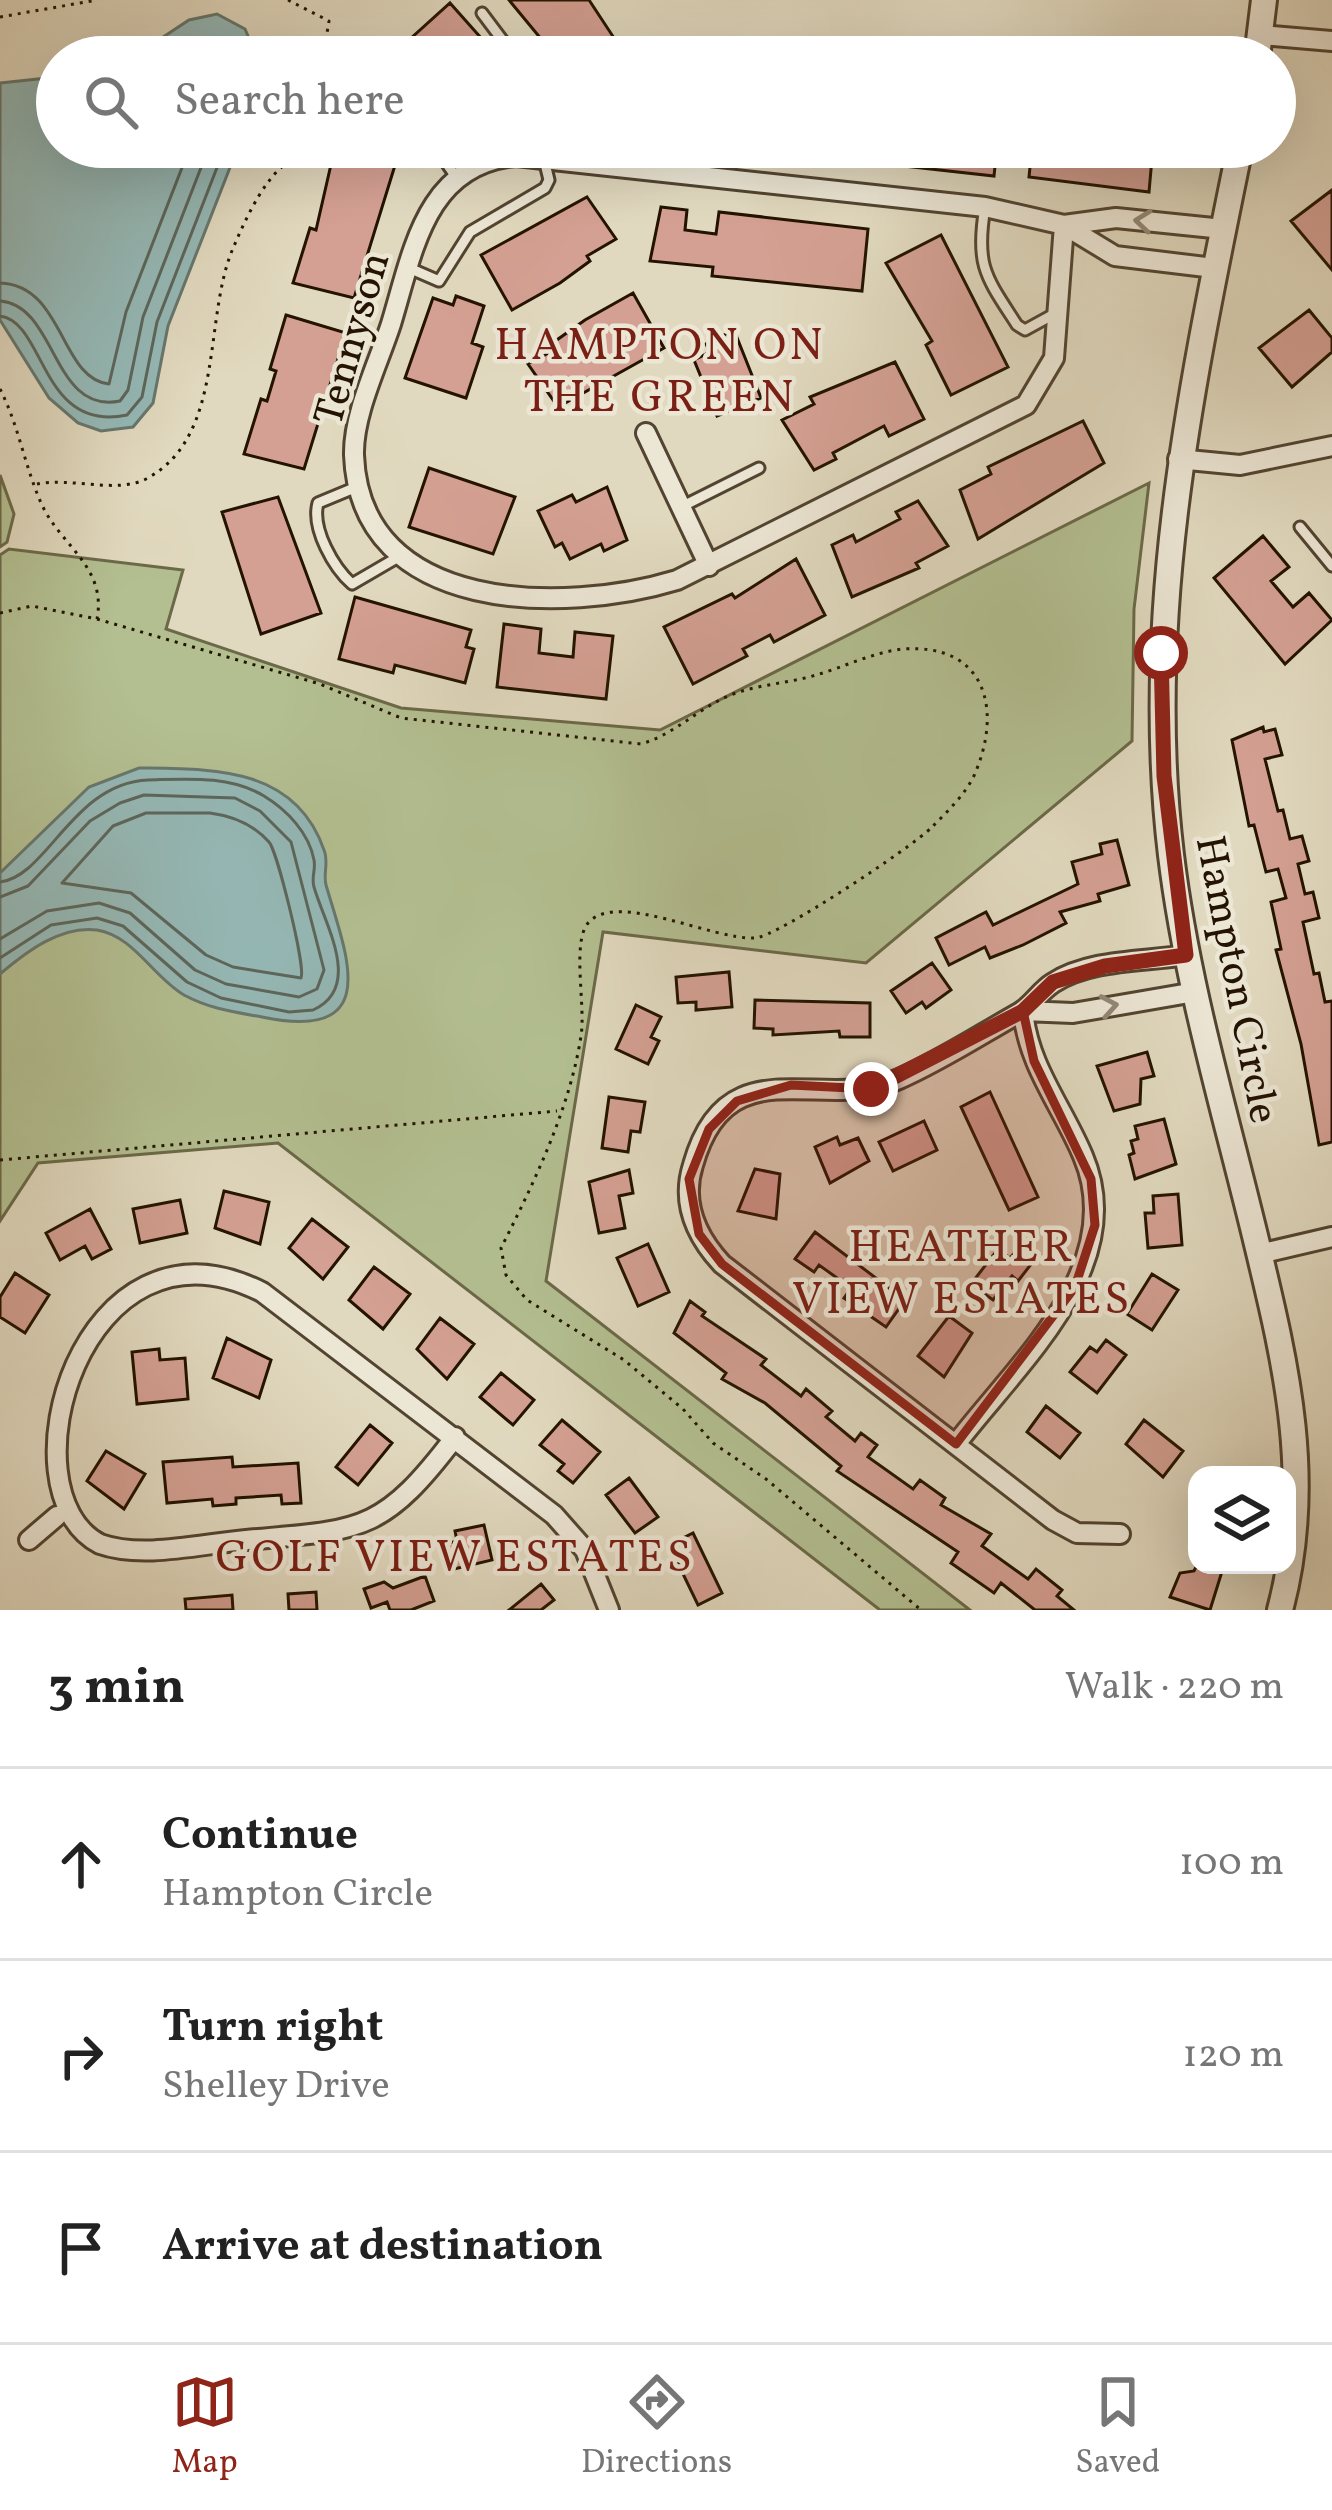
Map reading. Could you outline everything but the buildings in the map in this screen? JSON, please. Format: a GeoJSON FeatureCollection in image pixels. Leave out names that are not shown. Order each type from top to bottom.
{"type":"FeatureCollection","features":[{"type":"Feature","properties":{"kind":"street"},"geometry":{"type":"LineString","coordinates":[[1260,36],[1264,0]]}},
{"type":"Feature","properties":{"kind":"street"},"geometry":{"type":"LineString","coordinates":[[1296,41],[1331,36]]}},
{"type":"Feature","properties":{"kind":"street"},"geometry":{"type":"LineString","coordinates":[[456,177],[477,168]]}},
{"type":"Feature","properties":{"kind":"street"},"geometry":{"type":"LineString","coordinates":[[664,168],[985,207],[1064,225],[1114,256],[1214,268]]}},
{"type":"Feature","properties":{"kind":"street","name":"Hampton Circle"},"geometry":{"type":"LineString","coordinates":[[1236,168],[1178,459],[1166,566],[1161,696],[1171,855],[1186,955],[1290,1385],[1298,1449],[1296,1517],[1280,1610]]}},
{"type":"Feature","properties":{"kind":"street","name":"Tennyson"},"geometry":{"type":"LineString","coordinates":[[456,177],[422,221],[357,433],[359,486],[374,522],[400,556],[440,582],[520,598],[629,591],[709,566],[1026,405],[1054,358],[1064,225]]}},
{"type":"Feature","properties":{"kind":"street"},"geometry":{"type":"LineString","coordinates":[[1064,225],[1116,218],[1223,229]]}},
{"type":"Feature","properties":{"kind":"street"},"geometry":{"type":"LineString","coordinates":[[646,433],[709,566]]}},
{"type":"Feature","properties":{"kind":"street"},"geometry":{"type":"LineString","coordinates":[[1178,459],[1240,465],[1332,446]]}},
{"type":"Feature","properties":{"kind":"street"},"geometry":{"type":"LineString","coordinates":[[1120,1534],[1077,1533],[1053,1520],[722,1264],[698,1234],[688,1179],[709,1129],[737,1101],[791,1085],[871,1089],[1023,1011],[1053,982],[1078,973],[1186,955]]}},
{"type":"Feature","properties":{"kind":"street"},"geometry":{"type":"LineString","coordinates":[[1023,1011],[1073,1013],[1195,992]]}},
{"type":"Feature","properties":{"kind":"street"},"geometry":{"type":"LineString","coordinates":[[956,1444],[1076,1287],[1092,1248],[1091,1179],[1034,1061],[1023,1011]]}},
{"type":"Feature","properties":{"kind":"street"},"geometry":{"type":"LineString","coordinates":[[1259,1254],[1332,1237]]}},
{"type":"Feature","properties":{"kind":"street"},"geometry":{"type":"LineString","coordinates":[[46,1386],[64,1351],[106,1301],[168,1276],[203,1274],[262,1292],[572,1532],[595,1568],[609,1610]]}},
{"type":"Feature","properties":{"kind":"street"},"geometry":{"type":"LineString","coordinates":[[40,1489],[57,1516],[98,1544],[135,1550],[352,1529],[374,1522],[406,1498],[454,1437]]}},
{"type":"Feature","properties":{"kind":"street"},"geometry":{"type":"LineString","coordinates":[[29,1540],[57,1516]]}},
{"type":"Feature","properties":{"kind":"lane"},"geometry":{"type":"LineString","coordinates":[[482,13],[499,36]]}},
{"type":"Feature","properties":{"kind":"lane"},"geometry":{"type":"LineString","coordinates":[[450,168],[456,177]]}},
{"type":"Feature","properties":{"kind":"lane"},"geometry":{"type":"LineString","coordinates":[[408,268],[439,281],[470,232],[545,188],[549,180],[545,168]]}},
{"type":"Feature","properties":{"kind":"lane"},"geometry":{"type":"LineString","coordinates":[[985,207],[977,253],[1017,326],[1025,330],[1055,313]]}},
{"type":"Feature","properties":{"kind":"lane"},"geometry":{"type":"LineString","coordinates":[[681,507],[759,469]]}},
{"type":"Feature","properties":{"kind":"lane"},"geometry":{"type":"LineString","coordinates":[[359,486],[318,503],[315,514],[336,570],[352,584],[400,556]]}},
{"type":"Feature","properties":{"kind":"lane"},"geometry":{"type":"LineString","coordinates":[[1300,527],[1332,566]]}},
{"type":"Feature","properties":{"kind":"path"},"geometry":{"type":"LineString","coordinates":[[0,17],[97,0]]}},
{"type":"Feature","properties":{"kind":"path"},"geometry":{"type":"LineString","coordinates":[[288,0],[329,20],[326,36]]}},
{"type":"Feature","properties":{"kind":"path"},"geometry":{"type":"LineString","coordinates":[[37,484],[63,478],[125,484],[145,479],[168,460],[202,406],[222,281],[233,247],[279,168]]}},
{"type":"Feature","properties":{"kind":"path"},"geometry":{"type":"LineString","coordinates":[[0,389],[41,504],[88,565],[100,602],[97,619]]}},
{"type":"Feature","properties":{"kind":"path"},"geometry":{"type":"LineString","coordinates":[[0,613],[32,606],[97,619],[320,685],[400,718],[641,744],[673,735],[735,693],[904,649],[942,654],[971,667],[986,691],[988,742],[972,783],[909,844],[766,936],[708,933],[616,910],[598,913],[583,927],[578,948],[584,979],[582,1035],[559,1111],[501,1248],[501,1262],[513,1288],[544,1313],[624,1360],[683,1409],[713,1444],[766,1479],[921,1610]]}},
{"type":"Feature","properties":{"kind":"path"},"geometry":{"type":"LineString","coordinates":[[0,1160],[559,1111]]}},
{"type":"Feature","properties":{"kind":"highlighted area"},"geometry":{"type":"Polygon","coordinates":[[[1023,1011],[1034,1061],[1091,1179],[1095,1225],[1075,1287],[956,1444],[722,1264],[699,1234],[689,1179],[709,1129],[737,1101],[791,1085],[871,1089],[1023,1011]]]}},
{"type":"Feature","properties":{"kind":"green space"},"geometry":{"type":"Polygon","coordinates":[[[0,475],[14,514],[7,542],[0,547],[0,475]]]}},
{"type":"Feature","properties":{"kind":"green space"},"geometry":{"type":"Polygon","coordinates":[[[1149,483],[1134,609],[1132,741],[866,963],[603,932],[546,1281],[970,1610],[880,1610],[278,1143],[38,1163],[0,1221],[0,555],[9,549],[183,570],[166,629],[401,708],[660,730],[1149,483]]]}},
{"type":"Feature","properties":{"kind":"water"},"geometry":{"type":"Polygon","coordinates":[[[217,14],[245,29],[248,36],[165,36],[189,20],[217,14]]]}},
{"type":"Feature","properties":{"kind":"water"},"geometry":{"type":"Polygon","coordinates":[[[36,79],[36,168],[230,168],[168,326],[153,403],[133,427],[101,431],[78,423],[49,398],[0,320],[0,83],[36,79]]]}},
{"type":"Feature","properties":{"kind":"water"},"geometry":{"type":"Polygon","coordinates":[[[139,768],[195,769],[248,778],[272,787],[311,822],[325,854],[326,885],[347,964],[348,987],[342,1005],[327,1017],[301,1022],[203,1004],[173,987],[122,940],[97,930],[57,936],[0,974],[0,873],[89,787],[139,768]]]}},
{"type":"Feature","properties":{"kind":"district","name":"HAMPTON ON THE GREEN"},"geometry":{"type":"Point","coordinates":[660,369]}},
{"type":"Feature","properties":{"kind":"district","name":"HEATHER VIEW ESTATES"},"geometry":{"type":"Point","coordinates":[962,1271]}},
{"type":"Feature","properties":{"kind":"district","name":"GOLF VIEW ESTATES"},"geometry":{"type":"Point","coordinates":[455,1555]}},
{"type":"Feature","properties":{"kind":"route"},"geometry":{"type":"LineString","coordinates":[[871,1089],[901,1078],[988,1026],[1023,1011],[1053,982],[1105,966],[1186,955],[1164,776],[1161,653]]}}]}
